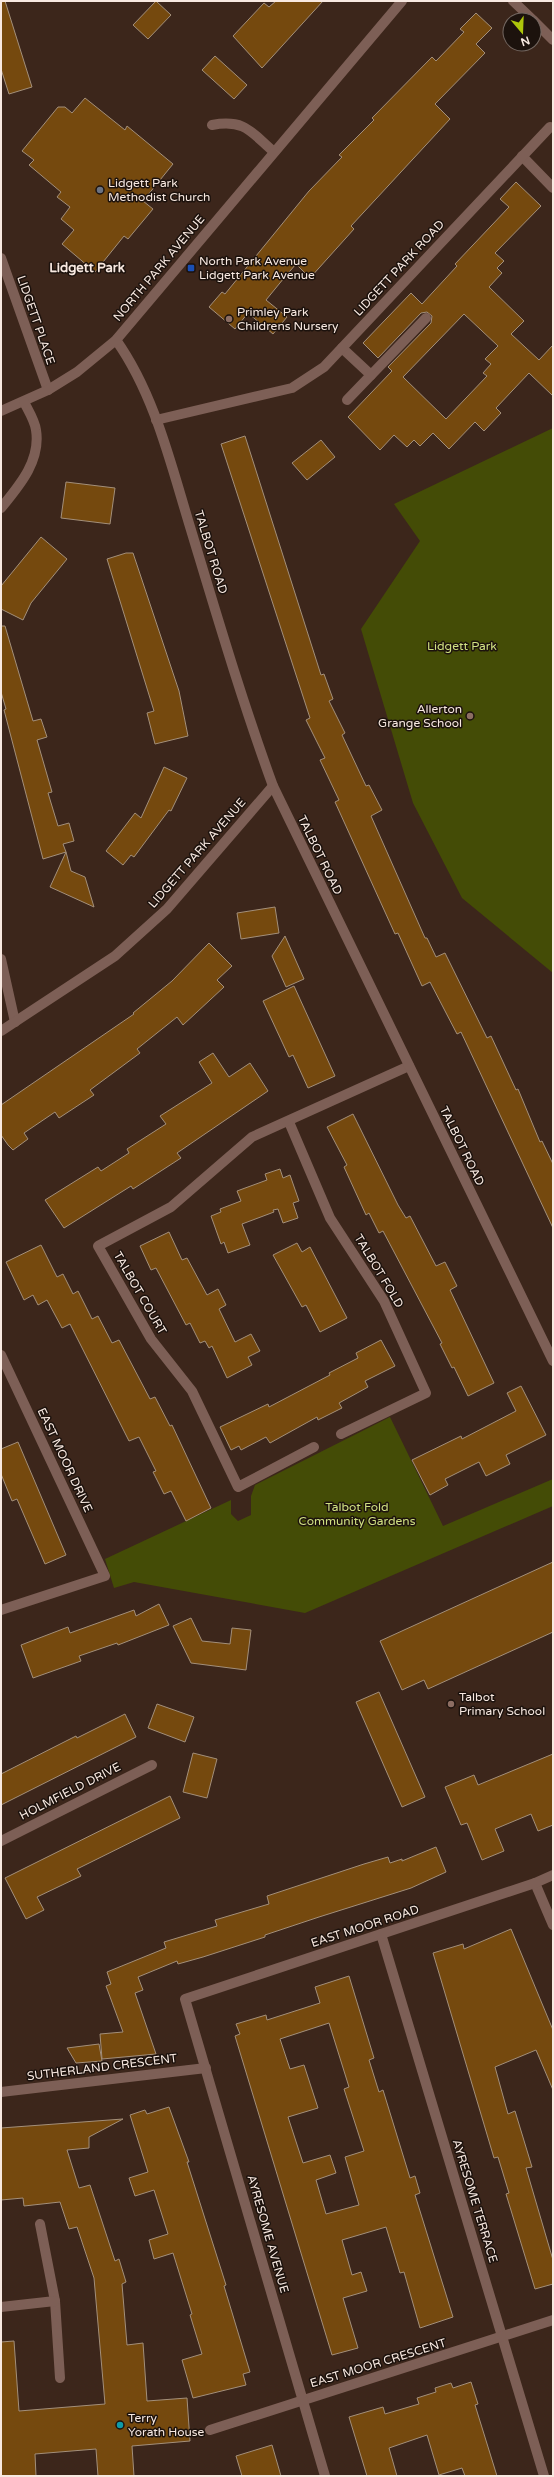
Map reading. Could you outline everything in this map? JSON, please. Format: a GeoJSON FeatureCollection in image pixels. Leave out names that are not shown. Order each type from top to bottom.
{"type":"FeatureCollection","features":[{"type":"Feature","properties":{"kind":"street","name":"NORTH PARK AVENUE"},"geometry":{"type":"LineString","coordinates":[[24,402],[48,390],[77,372],[116,340],[402,1]]}},
{"type":"Feature","properties":{"kind":"street"},"geometry":{"type":"LineString","coordinates":[[513,1],[524,12]]}},
{"type":"Feature","properties":{"kind":"street"},"geometry":{"type":"LineString","coordinates":[[542,30],[553,40]]}},
{"type":"Feature","properties":{"kind":"street"},"geometry":{"type":"LineString","coordinates":[[212,125],[230,122],[245,127],[274,152]]}},
{"type":"Feature","properties":{"kind":"street","name":"LIDGETT PARK ROAD"},"geometry":{"type":"LineString","coordinates":[[156,420],[292,388],[324,367],[522,156],[551,128]]}},
{"type":"Feature","properties":{"kind":"street"},"geometry":{"type":"LineString","coordinates":[[522,156],[553,188]]}},
{"type":"Feature","properties":{"kind":"street","name":"LIDGETT PLACE"},"geometry":{"type":"LineString","coordinates":[[1,258],[48,390]]}},
{"type":"Feature","properties":{"kind":"street"},"geometry":{"type":"LineString","coordinates":[[347,400],[426,318]]}},
{"type":"Feature","properties":{"kind":"street","name":"TALBOT ROAD"},"geometry":{"type":"LineString","coordinates":[[116,340],[131,360],[167,449],[246,712],[273,786],[553,1361]]}},
{"type":"Feature","properties":{"kind":"street"},"geometry":{"type":"LineString","coordinates":[[342,348],[371,375]]}},
{"type":"Feature","properties":{"kind":"street"},"geometry":{"type":"LineString","coordinates":[[1,411],[24,402],[36,430],[36,447],[31,465],[21,484],[1,508]]}},
{"type":"Feature","properties":{"kind":"street","name":"LIDGETT PARK AVENUE"},"geometry":{"type":"LineString","coordinates":[[1,1031],[115,956],[167,909],[273,786]]}},
{"type":"Feature","properties":{"kind":"street"},"geometry":{"type":"LineString","coordinates":[[1,959],[15,1022]]}},
{"type":"Feature","properties":{"kind":"street","name":"TALBOT COURT"},"geometry":{"type":"LineString","coordinates":[[314,1447],[238,1487],[192,1391],[151,1339],[98,1246],[171,1207],[252,1137],[289,1122],[409,1066]]}},
{"type":"Feature","properties":{"kind":"street","name":"TALBOT FOLD"},"geometry":{"type":"LineString","coordinates":[[289,1122],[330,1218],[384,1302],[426,1393],[341,1434]]}},
{"type":"Feature","properties":{"kind":"street","name":"EAST MOOR DRIVE"},"geometry":{"type":"LineString","coordinates":[[1,1355],[105,1576],[1,1610]]}},
{"type":"Feature","properties":{"kind":"street","name":"HOLMFIELD DRIVE"},"geometry":{"type":"LineString","coordinates":[[1,1841],[152,1765]]}},
{"type":"Feature","properties":{"kind":"street","name":"EAST MOOR ROAD"},"geometry":{"type":"LineString","coordinates":[[185,1999],[535,1883],[553,1875]]}},
{"type":"Feature","properties":{"kind":"street"},"geometry":{"type":"LineString","coordinates":[[535,1883],[553,1925]]}},
{"type":"Feature","properties":{"kind":"street","name":"AYRESOME TERRACE"},"geometry":{"type":"LineString","coordinates":[[381,1934],[544,2476]]}},
{"type":"Feature","properties":{"kind":"street","name":"AYRESOME AVENUE"},"geometry":{"type":"LineString","coordinates":[[185,1999],[326,2476]]}},
{"type":"Feature","properties":{"kind":"street","name":"SUTHERLAND CRESCENT"},"geometry":{"type":"LineString","coordinates":[[1,2092],[206,2068]]}},
{"type":"Feature","properties":{"kind":"street"},"geometry":{"type":"LineString","coordinates":[[40,2224],[55,2301],[60,2378]]}},
{"type":"Feature","properties":{"kind":"street"},"geometry":{"type":"LineString","coordinates":[[1,2306],[55,2301]]}},
{"type":"Feature","properties":{"kind":"street","name":"EAST MOOR CRESCENT"},"geometry":{"type":"LineString","coordinates":[[210,2430],[553,2320]]}},
{"type":"Feature","properties":{"kind":"green space","name":"Lidgett Park"},"geometry":{"type":"Polygon","coordinates":[[[553,428],[553,973],[462,898],[413,803],[361,629],[420,541],[394,504],[553,428]]]}},
{"type":"Feature","properties":{"kind":"green space","name":"Talbot Fold Community Gardens"},"geometry":{"type":"Polygon","coordinates":[[[390,1417],[443,1526],[553,1479],[553,1506],[305,1613],[134,1582],[114,1588],[105,1559],[231,1500],[231,1514],[238,1521],[251,1515],[251,1496],[255,1485],[390,1417]]]}},
{"type":"Feature","properties":{"kind":"building"},"geometry":{"type":"Polygon","coordinates":[[[5,1],[32,87],[9,94],[1,69],[1,2],[5,1]]]}},
{"type":"Feature","properties":{"kind":"building"},"geometry":{"type":"Polygon","coordinates":[[[156,1],[171,15],[148,39],[133,25],[156,1]]]}},
{"type":"Feature","properties":{"kind":"building"},"geometry":{"type":"Polygon","coordinates":[[[276,1],[323,1],[262,68],[233,36],[264,3],[269,7],[276,1]]]}},
{"type":"Feature","properties":{"kind":"building"},"geometry":{"type":"Polygon","coordinates":[[[476,13],[492,28],[476,44],[485,53],[435,104],[450,119],[351,226],[354,229],[310,278],[296,264],[284,278],[266,300],[287,317],[273,334],[248,313],[235,329],[209,307],[222,292],[225,294],[309,191],[342,157],[339,155],[374,120],[372,118],[432,57],[436,61],[464,32],[460,29],[476,13]]]}},
{"type":"Feature","properties":{"kind":"building"},"geometry":{"type":"Polygon","coordinates":[[[215,56],[247,85],[234,99],[202,70],[215,56]]]}},
{"type":"Feature","properties":{"kind":"building","name":"Lidgett Park Methodist Church"},"geometry":{"type":"Polygon","coordinates":[[[85,98],[125,130],[127,126],[173,164],[143,201],[153,209],[128,239],[124,236],[95,272],[62,244],[74,230],[61,219],[70,207],[57,197],[61,192],[29,165],[34,160],[22,151],[58,107],[65,107],[72,113],[85,98]]]}},
{"type":"Feature","properties":{"kind":"building"},"geometry":{"type":"Polygon","coordinates":[[[516,182],[541,206],[495,253],[504,261],[497,268],[502,273],[489,287],[524,321],[511,334],[539,360],[553,345],[553,396],[529,373],[496,408],[501,413],[484,431],[475,422],[449,449],[433,433],[420,446],[414,440],[407,447],[394,435],[380,450],[348,417],[392,371],[388,367],[431,323],[432,316],[427,312],[421,313],[378,358],[363,343],[411,293],[422,304],[457,266],[455,264],[509,207],[500,199],[516,182]],[[464,314],[403,377],[446,419],[487,376],[483,373],[491,364],[485,359],[498,346],[464,314]]]}},
{"type":"Feature","properties":{"kind":"building"},"geometry":{"type":"Polygon","coordinates":[[[245,436],[321,675],[324,674],[333,699],[329,701],[345,733],[342,735],[366,786],[369,785],[382,810],[371,816],[425,938],[427,938],[436,957],[445,953],[487,1038],[491,1036],[516,1090],[518,1089],[540,1142],[542,1141],[553,1164],[553,1228],[461,1032],[457,1034],[430,982],[422,986],[398,933],[395,934],[335,802],[339,800],[320,760],[325,758],[306,720],[310,718],[221,444],[245,436]]]}},
{"type":"Feature","properties":{"kind":"building"},"geometry":{"type":"Polygon","coordinates":[[[321,440],[335,457],[307,480],[292,463],[321,440]]]}},
{"type":"Feature","properties":{"kind":"building"},"geometry":{"type":"Polygon","coordinates":[[[66,482],[115,488],[110,524],[61,518],[66,482]]]}},
{"type":"Feature","properties":{"kind":"building"},"geometry":{"type":"Polygon","coordinates":[[[41,537],[67,559],[31,603],[23,620],[1,609],[1,586],[41,537]]]}},
{"type":"Feature","properties":{"kind":"building"},"geometry":{"type":"Polygon","coordinates":[[[126,553],[133,553],[179,691],[188,736],[155,744],[147,713],[154,711],[107,559],[126,553]]]}},
{"type":"Feature","properties":{"kind":"building"},"geometry":{"type":"Polygon","coordinates":[[[1,626],[5,626],[33,721],[41,719],[47,737],[37,740],[52,792],[48,793],[58,826],[69,823],[74,841],[63,844],[66,852],[43,859],[4,710],[6,709],[1,692],[1,626]]]}},
{"type":"Feature","properties":{"kind":"building"},"geometry":{"type":"Polygon","coordinates":[[[164,767],[187,778],[171,811],[169,810],[134,857],[131,855],[123,865],[106,851],[135,813],[141,818],[164,767]]]}},
{"type":"Feature","properties":{"kind":"building"},"geometry":{"type":"Polygon","coordinates":[[[66,852],[71,871],[85,877],[94,907],[50,887],[66,852]]]}},
{"type":"Feature","properties":{"kind":"building"},"geometry":{"type":"Polygon","coordinates":[[[275,907],[279,933],[241,939],[237,913],[275,907]]]}},
{"type":"Feature","properties":{"kind":"building"},"geometry":{"type":"Polygon","coordinates":[[[285,936],[304,979],[286,987],[272,956],[285,936]]]}},
{"type":"Feature","properties":{"kind":"building"},"geometry":{"type":"Polygon","coordinates":[[[209,943],[232,966],[217,980],[224,987],[183,1025],[177,1017],[137,1049],[140,1053],[90,1090],[94,1095],[59,1118],[55,1112],[24,1133],[28,1139],[13,1150],[1,1135],[1,1105],[134,1014],[133,1013],[172,981],[209,943]]]}},
{"type":"Feature","properties":{"kind":"building"},"geometry":{"type":"Polygon","coordinates":[[[294,986],[335,1076],[308,1088],[293,1055],[289,1057],[263,1001],[294,986]]]}},
{"type":"Feature","properties":{"kind":"building"},"geometry":{"type":"Polygon","coordinates":[[[213,1053],[229,1077],[250,1063],[268,1091],[177,1153],[181,1158],[133,1189],[131,1186],[64,1228],[45,1200],[98,1167],[101,1171],[129,1153],[127,1149],[166,1124],[160,1116],[212,1083],[199,1062],[213,1053]]]}},
{"type":"Feature","properties":{"kind":"building"},"geometry":{"type":"Polygon","coordinates":[[[353,1114],[398,1205],[406,1218],[410,1216],[436,1266],[445,1262],[457,1286],[450,1290],[494,1383],[468,1396],[454,1367],[452,1368],[440,1344],[442,1343],[383,1231],[379,1233],[369,1213],[366,1215],[344,1167],[347,1165],[327,1127],[353,1114]]]}},
{"type":"Feature","properties":{"kind":"building"},"geometry":{"type":"Polygon","coordinates":[[[280,1169],[283,1178],[290,1175],[299,1201],[293,1203],[298,1218],[283,1223],[278,1209],[273,1210],[274,1212],[242,1224],[250,1245],[228,1253],[224,1242],[221,1244],[211,1216],[221,1212],[220,1209],[241,1201],[237,1191],[267,1180],[265,1174],[280,1169]]]}},
{"type":"Feature","properties":{"kind":"building"},"geometry":{"type":"Polygon","coordinates":[[[169,1232],[182,1260],[187,1258],[207,1295],[218,1289],[226,1305],[219,1309],[235,1342],[251,1334],[260,1351],[248,1357],[252,1365],[227,1378],[212,1346],[209,1348],[205,1341],[200,1343],[190,1323],[186,1325],[156,1268],[151,1270],[140,1246],[169,1232]]]}},
{"type":"Feature","properties":{"kind":"building"},"geometry":{"type":"Polygon","coordinates":[[[297,1243],[302,1252],[310,1247],[347,1318],[320,1332],[306,1305],[302,1307],[273,1255],[297,1243]]]}},
{"type":"Feature","properties":{"kind":"building"},"geometry":{"type":"Polygon","coordinates":[[[41,1245],[57,1277],[63,1274],[73,1294],[78,1291],[92,1319],[98,1316],[112,1343],[119,1340],[150,1399],[155,1397],[170,1426],[172,1425],[211,1508],[186,1521],[171,1491],[164,1494],[153,1472],[156,1471],[139,1437],[129,1441],[70,1324],[62,1328],[47,1300],[38,1305],[33,1295],[24,1300],[6,1262],[41,1245]]]}},
{"type":"Feature","properties":{"kind":"building"},"geometry":{"type":"Polygon","coordinates":[[[381,1340],[395,1366],[365,1381],[368,1387],[339,1403],[342,1408],[318,1420],[317,1417],[270,1443],[266,1437],[241,1450],[239,1446],[231,1450],[220,1427],[268,1404],[269,1407],[330,1375],[329,1373],[358,1358],[356,1353],[381,1340]]]}},
{"type":"Feature","properties":{"kind":"building"},"geometry":{"type":"Polygon","coordinates":[[[521,1386],[546,1435],[506,1455],[510,1464],[486,1476],[479,1462],[445,1479],[448,1485],[430,1495],[412,1460],[461,1436],[462,1439],[516,1411],[507,1393],[521,1386]]]}},
{"type":"Feature","properties":{"kind":"building"},"geometry":{"type":"Polygon","coordinates":[[[18,1442],[66,1555],[45,1564],[17,1499],[12,1501],[1,1474],[1,1449],[18,1442]]]}},
{"type":"Feature","properties":{"kind":"building"},"geometry":{"type":"Polygon","coordinates":[[[553,1562],[553,1632],[428,1689],[424,1680],[402,1690],[380,1641],[553,1562]]]}},
{"type":"Feature","properties":{"kind":"building"},"geometry":{"type":"Polygon","coordinates":[[[159,1604],[169,1625],[118,1645],[117,1643],[79,1656],[81,1661],[33,1678],[21,1645],[68,1627],[70,1633],[134,1610],[136,1616],[159,1604]]]}},
{"type":"Feature","properties":{"kind":"building"},"geometry":{"type":"Polygon","coordinates":[[[191,1618],[202,1641],[230,1644],[232,1628],[251,1630],[246,1670],[191,1663],[173,1626],[191,1618]]]}},
{"type":"Feature","properties":{"kind":"building"},"geometry":{"type":"Polygon","coordinates":[[[379,1692],[425,1797],[402,1807],[356,1702],[379,1692]]]}},
{"type":"Feature","properties":{"kind":"building"},"geometry":{"type":"Polygon","coordinates":[[[157,1704],[194,1717],[185,1742],[148,1728],[157,1704]]]}},
{"type":"Feature","properties":{"kind":"building"},"geometry":{"type":"Polygon","coordinates":[[[125,1714],[136,1737],[1,1805],[1,1774],[76,1736],[77,1738],[125,1714]]]}},
{"type":"Feature","properties":{"kind":"building"},"geometry":{"type":"Polygon","coordinates":[[[193,1753],[217,1759],[207,1798],[183,1792],[193,1753]]]}},
{"type":"Feature","properties":{"kind":"building"},"geometry":{"type":"Polygon","coordinates":[[[553,1754],[553,1825],[538,1831],[531,1814],[495,1829],[504,1851],[482,1860],[467,1823],[461,1825],[445,1787],[474,1775],[478,1785],[553,1754]]]}},
{"type":"Feature","properties":{"kind":"building"},"geometry":{"type":"Polygon","coordinates":[[[170,1796],[180,1818],[77,1869],[81,1876],[37,1897],[44,1910],[26,1919],[5,1878],[170,1796]]]}},
{"type":"Feature","properties":{"kind":"building"},"geometry":{"type":"Polygon","coordinates":[[[436,1847],[446,1872],[411,1888],[319,1917],[265,1935],[265,1937],[203,1957],[178,1964],[177,1961],[138,1977],[143,1990],[135,1993],[156,2054],[102,2059],[100,2034],[123,2032],[106,1986],[111,1984],[107,1972],[166,1948],[164,1942],[217,1926],[215,1920],[269,1904],[267,1896],[388,1857],[390,1863],[402,1859],[402,1861],[436,1847]]]}},
{"type":"Feature","properties":{"kind":"building"},"geometry":{"type":"Polygon","coordinates":[[[511,1929],[553,2030],[553,2090],[536,2050],[495,2067],[508,2114],[515,2111],[532,2167],[526,2168],[553,2260],[553,2284],[535,2289],[506,2194],[509,2193],[498,2157],[494,2158],[433,1953],[463,1944],[464,1949],[511,1929]]]}},
{"type":"Feature","properties":{"kind":"building"},"geometry":{"type":"Polygon","coordinates":[[[349,1976],[374,2058],[369,2060],[379,2092],[383,2090],[410,2178],[415,2176],[420,2193],[415,2195],[453,2317],[420,2328],[404,2272],[400,2273],[386,2227],[342,2240],[352,2275],[361,2272],[367,2291],[343,2298],[358,2348],[332,2355],[235,2036],[240,2034],[236,2024],[266,2015],[267,2020],[320,2003],[315,1987],[349,1976]],[[329,2023],[280,2039],[290,2069],[304,2065],[318,2108],[288,2117],[303,2163],[330,2155],[336,2173],[316,2180],[326,2214],[359,2205],[345,2157],[364,2151],[344,2089],[349,2087],[329,2023]]]}},
{"type":"Feature","properties":{"kind":"building"},"geometry":{"type":"Polygon","coordinates":[[[99,2044],[102,2061],[76,2063],[67,2048],[99,2044]]]}},
{"type":"Feature","properties":{"kind":"building"},"geometry":{"type":"Polygon","coordinates":[[[169,2107],[189,2162],[187,2162],[226,2285],[224,2286],[250,2372],[243,2374],[246,2385],[193,2398],[182,2360],[202,2354],[190,2315],[192,2314],[173,2253],[154,2259],[149,2240],[168,2234],[154,2190],[135,2196],[129,2178],[148,2172],[130,2115],[145,2110],[147,2114],[169,2107]]]}},
{"type":"Feature","properties":{"kind":"building"},"geometry":{"type":"Polygon","coordinates":[[[123,2119],[89,2137],[89,2148],[67,2150],[79,2188],[90,2185],[115,2261],[119,2259],[126,2282],[122,2284],[127,2345],[143,2343],[147,2401],[187,2398],[190,2441],[132,2446],[134,2476],[98,2476],[96,2449],[35,2454],[36,2476],[1,2476],[1,2342],[14,2341],[19,2411],[105,2404],[94,2278],[77,2227],[69,2229],[60,2202],[24,2206],[23,2198],[1,2200],[1,2128],[123,2119]]]}},
{"type":"Feature","properties":{"kind":"building"},"geometry":{"type":"Polygon","coordinates":[[[471,2382],[478,2404],[475,2405],[497,2476],[465,2476],[462,2468],[439,2475],[427,2435],[389,2448],[397,2476],[367,2476],[349,2417],[383,2407],[385,2414],[419,2404],[417,2398],[436,2392],[435,2388],[451,2383],[453,2388],[471,2382]]]}},
{"type":"Feature","properties":{"kind":"building"},"geometry":{"type":"Polygon","coordinates":[[[272,2445],[281,2476],[242,2476],[236,2456],[272,2445]]]}},
{"type":"Feature","properties":{"kind":"place","name":"Lidgett Park Methodist Church"},"geometry":{"type":"Point","coordinates":[100,190]}},
{"type":"Feature","properties":{"kind":"place","name":"North Park Avenue Lidgett Park Avenue"},"geometry":{"type":"Point","coordinates":[191,268]}},
{"type":"Feature","properties":{"kind":"place","name":"Primley Park Childrens Nursery"},"geometry":{"type":"Point","coordinates":[229,319]}},
{"type":"Feature","properties":{"kind":"place","name":"Allerton Grange School"},"geometry":{"type":"Point","coordinates":[470,716]}},
{"type":"Feature","properties":{"kind":"place","name":"Talbot Primary School"},"geometry":{"type":"Point","coordinates":[451,1704]}},
{"type":"Feature","properties":{"kind":"place","name":"Terry Yorath House"},"geometry":{"type":"Point","coordinates":[120,2425]}},
{"type":"Feature","properties":{"kind":"district","name":"Lidgett Park"},"geometry":{"type":"Point","coordinates":[87,268]}}]}
